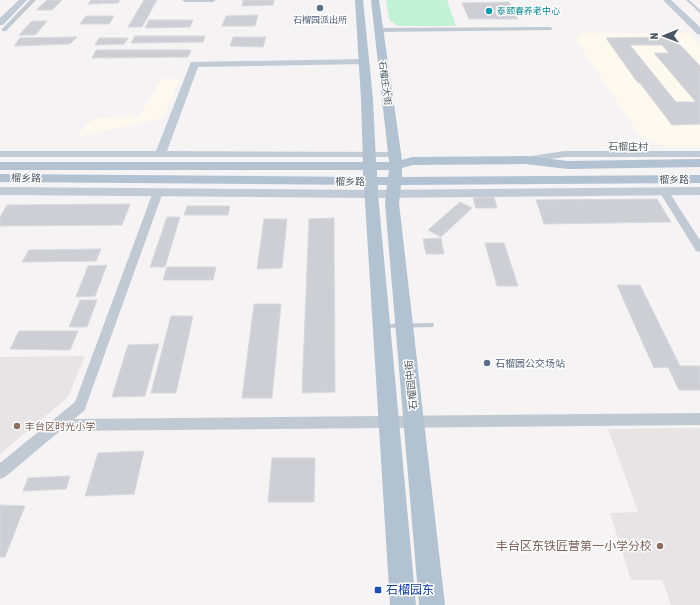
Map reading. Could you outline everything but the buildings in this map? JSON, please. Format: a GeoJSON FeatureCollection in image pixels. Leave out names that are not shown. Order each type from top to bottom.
{"type":"FeatureCollection","features":[{"type":"Feature","properties":{"kind":"main road","name":"石榴庄大街"},"geometry":{"type":"LineString","coordinates":[[359,0],[370,174]]}},
{"type":"Feature","properties":{"kind":"main road","name":"石榴庄大街"},"geometry":{"type":"LineString","coordinates":[[374,0],[394,174]]}},
{"type":"Feature","properties":{"kind":"main road","name":"榴乡路"},"geometry":{"type":"LineString","coordinates":[[394,174],[412,161],[524,160],[568,165],[700,163]]}},
{"type":"Feature","properties":{"kind":"main road","name":"榴乡路"},"geometry":{"type":"LineString","coordinates":[[0,166],[370,174]]}},
{"type":"Feature","properties":{"kind":"main road"},"geometry":{"type":"LineString","coordinates":[[370,174],[403,605]]}},
{"type":"Feature","properties":{"kind":"main road","name":"榴乡路"},"geometry":{"type":"LineString","coordinates":[[0,178],[394,174],[700,179]]}},
{"type":"Feature","properties":{"kind":"main road","name":"石榴园中街"},"geometry":{"type":"LineString","coordinates":[[394,174],[392,203],[415,421],[421,503],[432,605]]}},
{"type":"Feature","properties":{"kind":"street"},"geometry":{"type":"LineString","coordinates":[[2,26],[23,0]]}},
{"type":"Feature","properties":{"kind":"street"},"geometry":{"type":"LineString","coordinates":[[2,26],[33,0]]}},
{"type":"Feature","properties":{"kind":"street"},"geometry":{"type":"LineString","coordinates":[[185,0],[213,0]]}},
{"type":"Feature","properties":{"kind":"street"},"geometry":{"type":"LineString","coordinates":[[667,0],[700,32]]}},
{"type":"Feature","properties":{"kind":"street"},"geometry":{"type":"LineString","coordinates":[[675,0],[700,24]]}},
{"type":"Feature","properties":{"kind":"street"},"geometry":{"type":"LineString","coordinates":[[378,30],[550,29]]}},
{"type":"Feature","properties":{"kind":"street"},"geometry":{"type":"LineString","coordinates":[[160,155],[194,64],[364,62]]}},
{"type":"Feature","properties":{"kind":"street","name":"榴乡路"},"geometry":{"type":"LineString","coordinates":[[0,154],[160,155],[370,174]]}},
{"type":"Feature","properties":{"kind":"street","name":"榴乡路"},"geometry":{"type":"LineString","coordinates":[[524,160],[564,154],[700,154]]}},
{"type":"Feature","properties":{"kind":"street","name":"榴乡路"},"geometry":{"type":"LineString","coordinates":[[0,191],[158,192],[370,174],[394,174],[664,191],[700,191]]}},
{"type":"Feature","properties":{"kind":"street"},"geometry":{"type":"LineString","coordinates":[[664,191],[700,248]]}},
{"type":"Feature","properties":{"kind":"street"},"geometry":{"type":"LineString","coordinates":[[0,472],[80,406],[158,192]]}},
{"type":"Feature","properties":{"kind":"street"},"geometry":{"type":"LineString","coordinates":[[57,425],[700,419]]}},
{"type":"Feature","properties":{"kind":"lane"},"geometry":{"type":"LineString","coordinates":[[687,0],[700,12]]}},
{"type":"Feature","properties":{"kind":"lane"},"geometry":{"type":"LineString","coordinates":[[381,326],[431,325]]}},
{"type":"Feature","properties":{"kind":"shaded area"},"geometry":{"type":"Polygon","coordinates":[[[585,33],[689,33],[700,45],[700,147],[665,147],[640,136],[575,39],[585,33]]]}},
{"type":"Feature","properties":{"kind":"shaded area"},"geometry":{"type":"Polygon","coordinates":[[[161,79],[180,79],[163,118],[76,137],[87,124],[97,118],[140,116],[161,79]]]}},
{"type":"Feature","properties":{"kind":"shaded area","name":"丰台区时光小学"},"geometry":{"type":"Polygon","coordinates":[[[85,356],[68,397],[0,454],[0,357],[85,356]]]}},
{"type":"Feature","properties":{"kind":"shaded area","name":"丰台区东铁匠营第一小学分校"},"geometry":{"type":"Polygon","coordinates":[[[700,428],[700,605],[671,605],[662,580],[631,580],[610,513],[638,512],[608,429],[700,428]]]}},
{"type":"Feature","properties":{"kind":"green space"},"geometry":{"type":"Polygon","coordinates":[[[386,0],[447,0],[456,26],[398,26],[389,20],[386,0]]]}},
{"type":"Feature","properties":{"kind":"place","name":"石榴园派出所"},"geometry":{"type":"Point","coordinates":[320,8]}},
{"type":"Feature","properties":{"kind":"place","name":"泰颐春养老中心"},"geometry":{"type":"Point","coordinates":[489,11]}},
{"type":"Feature","properties":{"kind":"place","name":"石榴园公交场站"},"geometry":{"type":"Point","coordinates":[487,363]}},
{"type":"Feature","properties":{"kind":"place","name":"丰台区时光小学"},"geometry":{"type":"Point","coordinates":[17,426]}},
{"type":"Feature","properties":{"kind":"place","name":"丰台区东铁匠营第一小学分校"},"geometry":{"type":"Point","coordinates":[660,546]}},
{"type":"Feature","properties":{"kind":"place","name":"石榴园东"},"geometry":{"type":"Point","coordinates":[378,590]}},
{"type":"Feature","properties":{"kind":"district","name":"石榴庄村"},"geometry":{"type":"Point","coordinates":[628,146]}}]}
